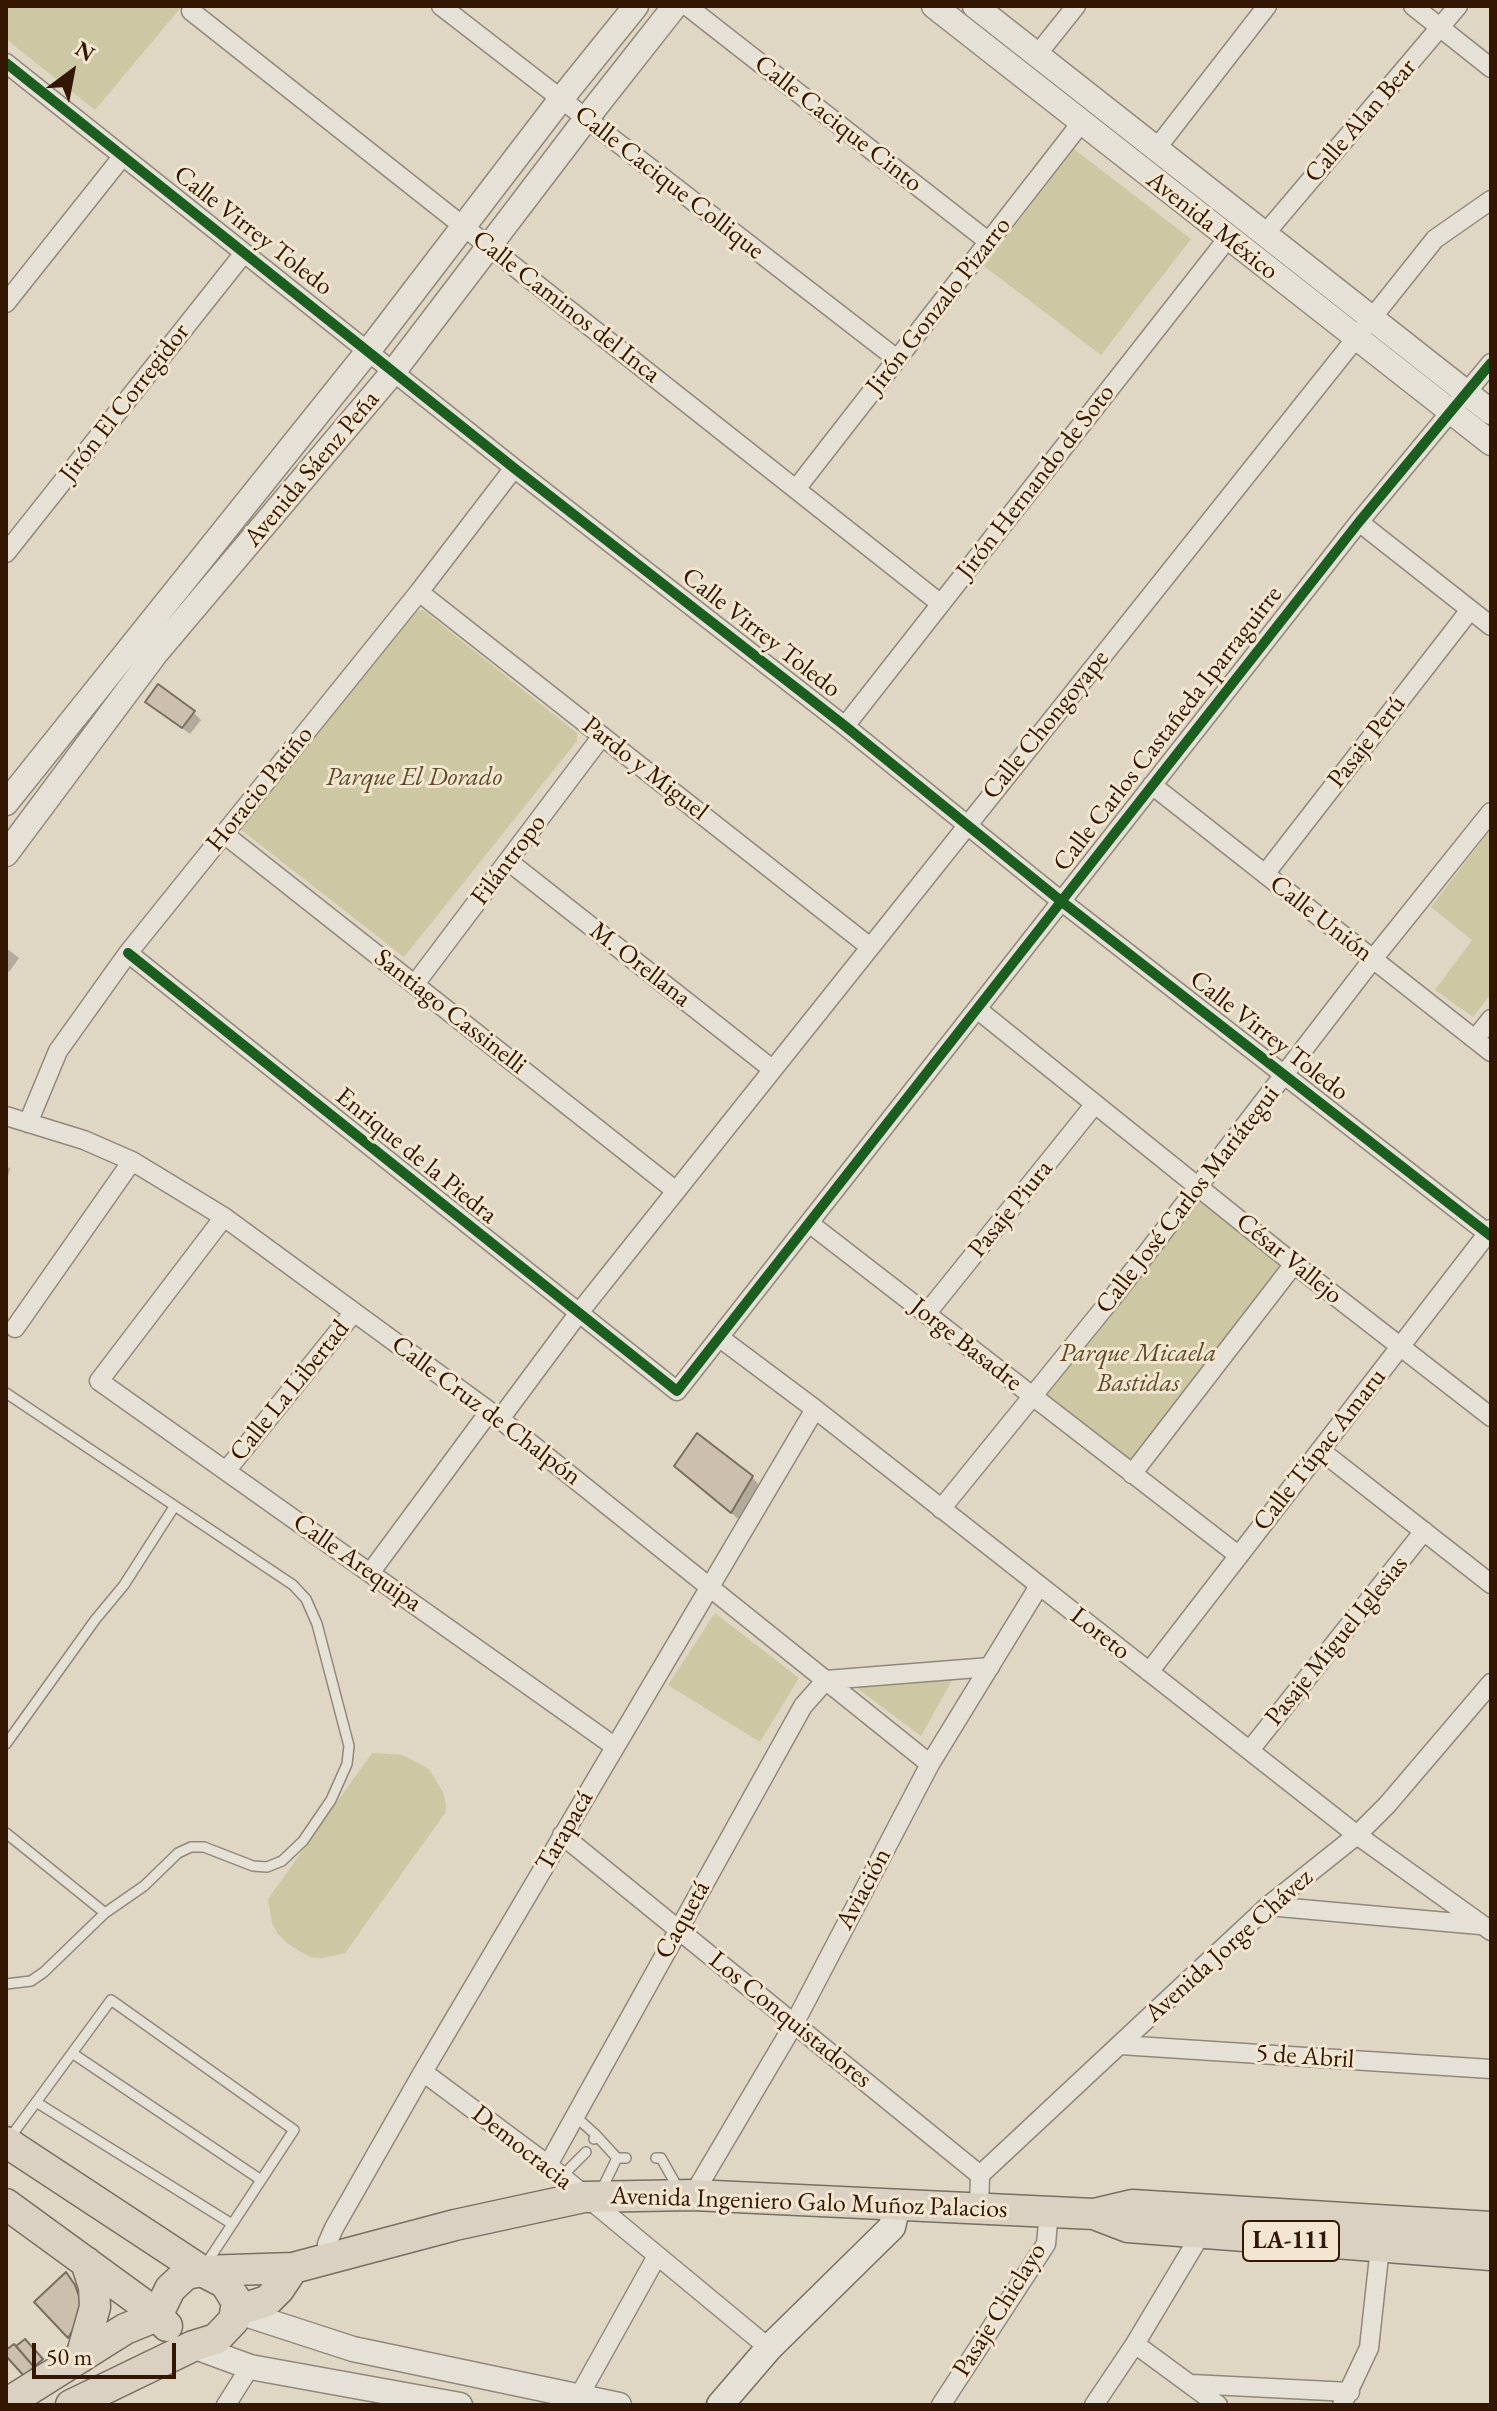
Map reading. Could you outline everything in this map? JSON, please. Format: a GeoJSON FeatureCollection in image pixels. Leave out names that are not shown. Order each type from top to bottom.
{"type":"FeatureCollection","features":[{"type":"Feature","properties":{"kind":"main road"},"geometry":{"type":"LineString","coordinates":[[6,2142],[225,2283],[237,2302],[234,2320],[216,2339],[193,2346],[71,2405]]}},
{"type":"Feature","properties":{"kind":"main road","name":"Avenida Ingeniero Galo Muñoz Palacios"},"geometry":{"type":"LineString","coordinates":[[202,2271],[293,2268],[455,2225],[591,2197],[687,2195],[1094,2214],[1132,2205],[1491,2227]]}},
{"type":"Feature","properties":{"kind":"main road"},"geometry":{"type":"LineString","coordinates":[[6,2204],[193,2346]]}},
{"type":"Feature","properties":{"kind":"main road"},"geometry":{"type":"LineString","coordinates":[[720,2405],[769,2348],[892,2227],[897,2205]]}},
{"type":"Feature","properties":{"kind":"main road","name":"Avenida Ingeniero Galo Muñoz Palacios"},"geometry":{"type":"LineString","coordinates":[[1094,2214],[1128,2227],[1491,2255]]}},
{"type":"Feature","properties":{"kind":"main road"},"geometry":{"type":"LineString","coordinates":[[81,2357],[95,2307],[94,2287],[86,2262]]}},
{"type":"Feature","properties":{"kind":"main road"},"geometry":{"type":"LineString","coordinates":[[236,2311],[267,2301],[293,2268]]}},
{"type":"Feature","properties":{"kind":"main road"},"geometry":{"type":"LineString","coordinates":[[6,2404],[125,2329],[157,2316],[174,2284],[186,2274],[202,2271]]}},
{"type":"Feature","properties":{"kind":"street","name":"Calle Cacique Collique"},"geometry":{"type":"LineString","coordinates":[[441,6],[897,359]]}},
{"type":"Feature","properties":{"kind":"street","name":"Avenida Sáenz Peña"},"geometry":{"type":"LineString","coordinates":[[6,803],[369,350],[636,6]]}},
{"type":"Feature","properties":{"kind":"street","name":"Avenida Sáenz Peña"},"geometry":{"type":"LineString","coordinates":[[7,849],[156,653],[394,371],[675,6]]}},
{"type":"Feature","properties":{"kind":"street","name":"Calle Cacique Cinto"},"geometry":{"type":"LineString","coordinates":[[687,6],[989,242]]}},
{"type":"Feature","properties":{"kind":"street","name":"Avenida México"},"geometry":{"type":"LineString","coordinates":[[934,6],[1355,338],[1459,402],[1491,412]]}},
{"type":"Feature","properties":{"kind":"street","name":"Avenida México"},"geometry":{"type":"LineString","coordinates":[[975,6],[1371,318],[1459,402],[1491,443]]}},
{"type":"Feature","properties":{"kind":"street"},"geometry":{"type":"LineString","coordinates":[[1036,56],[1076,6]]}},
{"type":"Feature","properties":{"kind":"street"},"geometry":{"type":"LineString","coordinates":[[1156,149],[1267,6]]}},
{"type":"Feature","properties":{"kind":"street"},"geometry":{"type":"LineString","coordinates":[[1413,6],[1491,68]]}},
{"type":"Feature","properties":{"kind":"street","name":"Calle Alan Bear"},"geometry":{"type":"LineString","coordinates":[[1264,235],[1458,6]]}},
{"type":"Feature","properties":{"kind":"street","name":"Calle Caminos del Inca"},"geometry":{"type":"LineString","coordinates":[[191,11],[941,604]]}},
{"type":"Feature","properties":{"kind":"street","name":"Calle Virrey Toledo"},"geometry":{"type":"LineString","coordinates":[[6,63],[514,468],[845,726],[1061,901],[1490,1233]]}},
{"type":"Feature","properties":{"kind":"street","name":"Jirón Gonzalo Pizarro"},"geometry":{"type":"LineString","coordinates":[[796,489],[1081,123]]}},
{"type":"Feature","properties":{"kind":"street"},"geometry":{"type":"LineString","coordinates":[[6,303],[122,157]]}},
{"type":"Feature","properties":{"kind":"street","name":"Calle Chongoyape"},"geometry":{"type":"LineString","coordinates":[[370,1573],[1435,239],[1491,200]]}},
{"type":"Feature","properties":{"kind":"street","name":"Jirón Hernando de Soto"},"geometry":{"type":"LineString","coordinates":[[845,726],[1228,238]]}},
{"type":"Feature","properties":{"kind":"street","name":"Jirón El Corregidor"},"geometry":{"type":"LineString","coordinates":[[6,553],[244,253]]}},
{"type":"Feature","properties":{"kind":"street","name":"Calle Carlos Castañeda Iparraguirre"},"geometry":{"type":"LineString","coordinates":[[677,1391],[1359,522],[1491,363]]}},
{"type":"Feature","properties":{"kind":"street","name":"Horacio Patiño"},"geometry":{"type":"LineString","coordinates":[[28,1123],[58,1051],[128,953],[419,592],[514,468]]}},
{"type":"Feature","properties":{"kind":"street"},"geometry":{"type":"LineString","coordinates":[[1359,522],[1491,626]]}},
{"type":"Feature","properties":{"kind":"street","name":"Pardo y Miguel"},"geometry":{"type":"LineString","coordinates":[[419,592],[870,947]]}},
{"type":"Feature","properties":{"kind":"street","name":"Pasaje Perú"},"geometry":{"type":"LineString","coordinates":[[1265,874],[1470,610]]}},
{"type":"Feature","properties":{"kind":"street","name":"Filántropo"},"geometry":{"type":"LineString","coordinates":[[415,984],[602,736]]}},
{"type":"Feature","properties":{"kind":"street","name":"Calle Unión"},"geometry":{"type":"LineString","coordinates":[[1152,785],[1491,1052]]}},
{"type":"Feature","properties":{"kind":"street","name":"Calle José Carlos Mariátegui"},"geometry":{"type":"LineString","coordinates":[[941,1509],[1199,1187],[1373,959],[1491,812]]}},
{"type":"Feature","properties":{"kind":"street","name":"Santiago Cassinelli"},"geometry":{"type":"LineString","coordinates":[[224,834],[676,1191]]}},
{"type":"Feature","properties":{"kind":"street","name":"M. Orellana"},"geometry":{"type":"LineString","coordinates":[[508,861],[772,1069]]}},
{"type":"Feature","properties":{"kind":"street","name":"Enrique de la Piedra"},"geometry":{"type":"LineString","coordinates":[[128,953],[677,1391]]}},
{"type":"Feature","properties":{"kind":"street","name":"César Vallejo"},"geometry":{"type":"LineString","coordinates":[[977,1009],[1294,1264],[1491,1417]]}},
{"type":"Feature","properties":{"kind":"street"},"geometry":{"type":"LineString","coordinates":[[1475,1039],[1491,1019]]}},
{"type":"Feature","properties":{"kind":"street","name":"Pasaje Piura"},"geometry":{"type":"LineString","coordinates":[[926,1314],[1095,1104]]}},
{"type":"Feature","properties":{"kind":"street","name":"Calle Cruz de Chalpón"},"geometry":{"type":"LineString","coordinates":[[6,1116],[84,1140],[132,1161],[224,1217],[495,1415],[930,1764]]}},
{"type":"Feature","properties":{"kind":"street"},"geometry":{"type":"LineString","coordinates":[[15,1328],[132,1161]]}},
{"type":"Feature","properties":{"kind":"street","name":"Calle Arequipa"},"geometry":{"type":"LineString","coordinates":[[224,1217],[99,1381],[614,1746]]}},
{"type":"Feature","properties":{"kind":"street","name":"Jorge Basadre"},"geometry":{"type":"LineString","coordinates":[[809,1223],[1238,1555]]}},
{"type":"Feature","properties":{"kind":"street","name":"Calle Túpac Amaru"},"geometry":{"type":"LineString","coordinates":[[1149,1672],[1490,1233]]}},
{"type":"Feature","properties":{"kind":"street"},"geometry":{"type":"LineString","coordinates":[[1132,1474],[1294,1264]]}},
{"type":"Feature","properties":{"kind":"street","name":"Calle La Libertad"},"geometry":{"type":"LineString","coordinates":[[226,1471],[354,1312]]}},
{"type":"Feature","properties":{"kind":"street","name":"Loreto"},"geometry":{"type":"LineString","coordinates":[[720,1338],[815,1409],[1357,1835],[1488,1924]]}},
{"type":"Feature","properties":{"kind":"street","name":"Tarapacá"},"geometry":{"type":"LineString","coordinates":[[330,2259],[327,2244],[334,2228],[423,2072],[815,1409]]}},
{"type":"Feature","properties":{"kind":"street"},"geometry":{"type":"LineString","coordinates":[[1320,1450],[1491,1584]]}},
{"type":"Feature","properties":{"kind":"street","name":"Pasaje Miguel Iglesias"},"geometry":{"type":"LineString","coordinates":[[1250,1750],[1424,1531]]}},
{"type":"Feature","properties":{"kind":"street","name":"Aviación"},"geometry":{"type":"LineString","coordinates":[[687,2195],[794,2024],[930,1764],[1039,1586]]}},
{"type":"Feature","properties":{"kind":"street"},"geometry":{"type":"LineString","coordinates":[[826,1680],[990,1667]]}},
{"type":"Feature","properties":{"kind":"street","name":"Caquetá"},"geometry":{"type":"LineString","coordinates":[[554,2171],[575,2116],[678,1930],[803,1706],[826,1680]]}},
{"type":"Feature","properties":{"kind":"street","name":"Avenida Jorge Chávez"},"geometry":{"type":"LineString","coordinates":[[980,2175],[1268,1906],[1357,1835],[1387,1805],[1491,1683]]}},
{"type":"Feature","properties":{"kind":"street","name":"Los Conquistadores"},"geometry":{"type":"LineString","coordinates":[[562,1835],[980,2175]]}},
{"type":"Feature","properties":{"kind":"street","name":"Loreto"},"geometry":{"type":"LineString","coordinates":[[1268,1906],[1488,1924]]}},
{"type":"Feature","properties":{"kind":"street","name":"5 de Abril"},"geometry":{"type":"LineString","coordinates":[[1120,2045],[1491,2069]]}},
{"type":"Feature","properties":{"kind":"street","name":"Democracia"},"geometry":{"type":"LineString","coordinates":[[423,2072],[591,2197],[769,2348]]}},
{"type":"Feature","properties":{"kind":"street"},"geometry":{"type":"LineString","coordinates":[[979,2208],[980,2175]]}},
{"type":"Feature","properties":{"kind":"street","name":"Pasaje Chiclayo"},"geometry":{"type":"LineString","coordinates":[[941,2405],[1046,2244],[1049,2212]]}},
{"type":"Feature","properties":{"kind":"street"},"geometry":{"type":"LineString","coordinates":[[1094,2405],[1201,2234]]}},
{"type":"Feature","properties":{"kind":"street"},"geometry":{"type":"LineString","coordinates":[[1191,2384],[1346,2398],[1369,2348],[1380,2247]]}},
{"type":"Feature","properties":{"kind":"street"},"geometry":{"type":"LineString","coordinates":[[578,2398],[657,2256]]}},
{"type":"Feature","properties":{"kind":"street"},"geometry":{"type":"LineString","coordinates":[[236,2311],[353,2349],[619,2405]]}},
{"type":"Feature","properties":{"kind":"street"},"geometry":{"type":"LineString","coordinates":[[1135,2344],[1218,2405]]}},
{"type":"Feature","properties":{"kind":"street"},"geometry":{"type":"LineString","coordinates":[[193,2346],[250,2367],[460,2405]]}},
{"type":"Feature","properties":{"kind":"street"},"geometry":{"type":"LineString","coordinates":[[226,2405],[250,2367]]}},
{"type":"Feature","properties":{"kind":"lane"},"geometry":{"type":"LineString","coordinates":[[6,1393],[280,1576],[306,1599],[322,1641],[349,1746],[347,1764],[320,1819],[282,1861],[267,1867],[253,1866],[204,1847],[191,1847],[178,1853],[144,1886],[105,1913],[44,1972],[31,1981],[6,1984]]}},
{"type":"Feature","properties":{"kind":"lane"},"geometry":{"type":"LineString","coordinates":[[6,1744],[95,1620],[124,1585],[174,1507]]}},
{"type":"Feature","properties":{"kind":"lane"},"geometry":{"type":"LineString","coordinates":[[6,1833],[105,1913]]}},
{"type":"Feature","properties":{"kind":"lane"},"geometry":{"type":"LineString","coordinates":[[6,2142],[111,2000],[294,2130],[202,2271]]}},
{"type":"Feature","properties":{"kind":"lane"},"geometry":{"type":"LineString","coordinates":[[72,2053],[261,2180]]}},
{"type":"Feature","properties":{"kind":"lane"},"geometry":{"type":"LineString","coordinates":[[36,2102],[232,2224]]}},
{"type":"Feature","properties":{"kind":"lane"},"geometry":{"type":"LineString","coordinates":[[575,2116],[622,2158],[591,2197]]}},
{"type":"Feature","properties":{"kind":"lane"},"geometry":{"type":"LineString","coordinates":[[554,2171],[586,2152]]}},
{"type":"Feature","properties":{"kind":"lane"},"geometry":{"type":"LineString","coordinates":[[656,2158],[661,2158],[687,2195]]}},
{"type":"Feature","properties":{"kind":"green space"},"geometry":{"type":"Polygon","coordinates":[[[6,6],[182,6],[95,110],[6,39],[6,6]]]}},
{"type":"Feature","properties":{"kind":"green space"},"geometry":{"type":"Polygon","coordinates":[[[1074,149],[1191,239],[1101,355],[984,266],[1074,149]]]}},
{"type":"Feature","properties":{"kind":"green space","name":"Parque El Dorado"},"geometry":{"type":"Polygon","coordinates":[[[423,610],[577,733],[577,741],[404,957],[240,829],[415,611],[423,610]]]}},
{"type":"Feature","properties":{"kind":"green space"},"geometry":{"type":"Polygon","coordinates":[[[1491,829],[1491,994],[1473,1017],[1435,990],[1472,940],[1431,907],[1491,829]]]}},
{"type":"Feature","properties":{"kind":"green space","name":"Parque Micaela Bastidas"},"geometry":{"type":"Polygon","coordinates":[[[1202,1199],[1288,1268],[1134,1466],[1044,1396],[1202,1199]]]}},
{"type":"Feature","properties":{"kind":"green space"},"geometry":{"type":"Polygon","coordinates":[[[715,1613],[799,1678],[760,1742],[668,1685],[715,1613]]]}},
{"type":"Feature","properties":{"kind":"green space"},"geometry":{"type":"Polygon","coordinates":[[[955,1675],[921,1736],[858,1689],[858,1685],[955,1675]]]}},
{"type":"Feature","properties":{"kind":"green space"},"geometry":{"type":"Polygon","coordinates":[[[372,1753],[403,1755],[429,1769],[443,1792],[445,1813],[345,1953],[323,1958],[310,1957],[278,1934],[272,1923],[268,1899],[372,1753]]]}},
{"type":"Feature","properties":{"kind":"building"},"geometry":{"type":"Polygon","coordinates":[[[158,684],[195,711],[182,728],[145,702],[158,684]]]}},
{"type":"Feature","properties":{"kind":"building"},"geometry":{"type":"Polygon","coordinates":[[[697,1433],[753,1476],[731,1513],[674,1466],[697,1433]]]}},
{"type":"Feature","properties":{"kind":"building"},"geometry":{"type":"Polygon","coordinates":[[[66,2272],[81,2302],[78,2322],[68,2338],[34,2302],[66,2272]]]}},
{"type":"Feature","properties":{"kind":"building"},"geometry":{"type":"Polygon","coordinates":[[[25,2339],[43,2359],[34,2367],[16,2346],[25,2339]]]}},
{"type":"Feature","properties":{"kind":"building"},"geometry":{"type":"Polygon","coordinates":[[[14,2344],[34,2367],[24,2376],[6,2356],[6,2350],[14,2344]]]}},
{"type":"Feature","properties":{"kind":"cycle path"},"geometry":{"type":"LineString","coordinates":[[6,63],[514,468],[845,726],[1061,901],[1491,1236]]}},
{"type":"Feature","properties":{"kind":"cycle path"},"geometry":{"type":"LineString","coordinates":[[128,953],[677,1391],[1359,522],[1491,363]]}}]}
